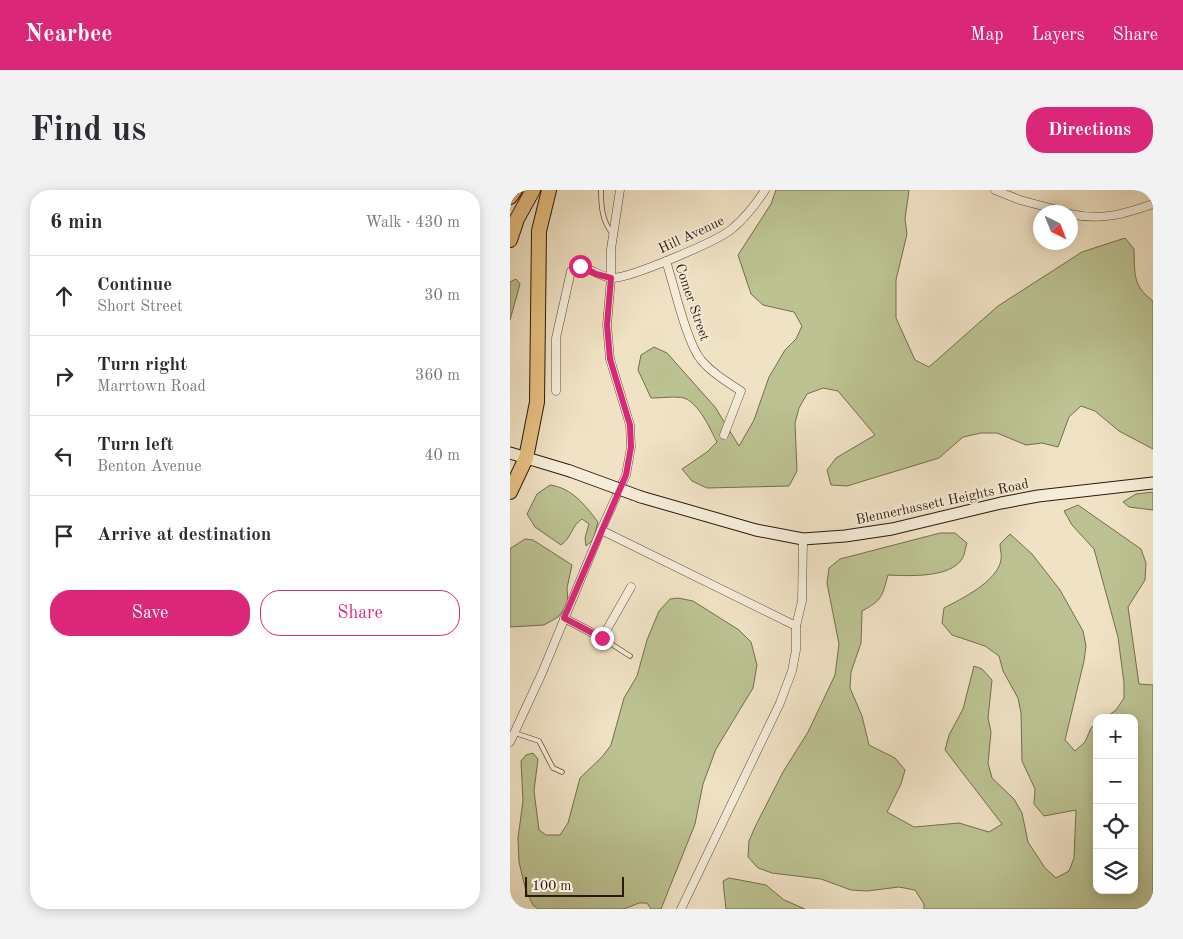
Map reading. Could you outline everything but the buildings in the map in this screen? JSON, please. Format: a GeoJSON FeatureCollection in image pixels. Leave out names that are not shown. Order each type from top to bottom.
{"type":"FeatureCollection","features":[{"type":"Feature","properties":{"kind":"highway"},"geometry":{"type":"LineString","coordinates":[[510,197],[515,190]]}},
{"type":"Feature","properties":{"kind":"highway"},"geometry":{"type":"LineString","coordinates":[[510,240],[517,219],[533,190]]}},
{"type":"Feature","properties":{"kind":"highway"},"geometry":{"type":"LineString","coordinates":[[510,492],[526,458],[537,402],[538,231],[548,190]]}},
{"type":"Feature","properties":{"kind":"street"},"geometry":{"type":"LineString","coordinates":[[510,742],[542,673],[601,530],[626,475],[631,447],[630,425],[610,359],[607,325],[611,278],[611,249],[620,190]]}},
{"type":"Feature","properties":{"kind":"street","name":"Hill Avenue"},"geometry":{"type":"LineString","coordinates":[[611,278],[628,276],[732,230],[750,211],[765,190]]}},
{"type":"Feature","properties":{"kind":"street"},"geometry":{"type":"LineString","coordinates":[[995,190],[1039,205]]}},
{"type":"Feature","properties":{"kind":"street"},"geometry":{"type":"LineString","coordinates":[[1078,215],[1097,218],[1120,215],[1153,204]]}},
{"type":"Feature","properties":{"kind":"street","name":"Comer Street"},"geometry":{"type":"LineString","coordinates":[[666,260],[691,340],[700,359],[715,373],[741,391],[724,435]]}},
{"type":"Feature","properties":{"kind":"street"},"geometry":{"type":"LineString","coordinates":[[556,391],[556,338],[570,271],[580,266],[596,274],[611,278]]}},
{"type":"Feature","properties":{"kind":"street","name":"Blennerhassett Heights Road"},"geometry":{"type":"LineString","coordinates":[[510,454],[570,471],[641,497],[756,530],[803,539],[845,536],[892,529],[1038,496],[1153,483]]}},
{"type":"Feature","properties":{"kind":"street"},"geometry":{"type":"LineString","coordinates":[[601,530],[796,626]]}},
{"type":"Feature","properties":{"kind":"street"},"geometry":{"type":"LineString","coordinates":[[680,909],[780,703],[792,672],[796,650],[796,626],[802,601],[803,539]]}},
{"type":"Feature","properties":{"kind":"street"},"geometry":{"type":"LineString","coordinates":[[564,618],[602,638],[631,586]]}},
{"type":"Feature","properties":{"kind":"lane"},"geometry":{"type":"LineString","coordinates":[[601,190],[606,226],[613,234]]}},
{"type":"Feature","properties":{"kind":"lane"},"geometry":{"type":"LineString","coordinates":[[602,638],[630,656]]}},
{"type":"Feature","properties":{"kind":"lane"},"geometry":{"type":"LineString","coordinates":[[514,733],[539,741],[553,768],[562,772]]}},
{"type":"Feature","properties":{"kind":"green space"},"geometry":{"type":"Polygon","coordinates":[[[776,190],[909,190],[905,219],[907,234],[896,280],[896,318],[915,360],[929,367],[998,306],[1082,252],[1125,238],[1134,249],[1135,272],[1138,284],[1141,290],[1153,301],[1153,449],[1119,431],[1095,411],[1081,406],[1069,417],[1058,447],[1042,443],[1026,445],[997,433],[981,433],[963,437],[939,458],[847,486],[831,485],[827,470],[836,458],[875,435],[838,391],[823,388],[807,394],[799,408],[795,423],[797,471],[789,486],[707,488],[692,481],[682,469],[707,452],[717,442],[704,417],[689,401],[680,397],[651,398],[638,370],[641,355],[654,347],[667,353],[715,407],[739,446],[754,420],[769,377],[785,350],[796,339],[802,326],[794,312],[763,305],[751,294],[738,255],[771,204],[776,190]]]}},
{"type":"Feature","properties":{"kind":"green space"},"geometry":{"type":"Polygon","coordinates":[[[516,279],[520,284],[510,320],[510,282],[516,279]]]}},
{"type":"Feature","properties":{"kind":"green space"},"geometry":{"type":"Polygon","coordinates":[[[550,485],[565,490],[577,498],[598,522],[593,540],[586,546],[585,538],[589,524],[582,519],[561,545],[535,527],[527,514],[537,494],[550,485]]]}},
{"type":"Feature","properties":{"kind":"green space"},"geometry":{"type":"Polygon","coordinates":[[[1153,492],[1153,510],[1129,507],[1123,502],[1136,494],[1153,492]]]}},
{"type":"Feature","properties":{"kind":"green space"},"geometry":{"type":"Polygon","coordinates":[[[1078,505],[1141,549],[1146,563],[1145,580],[1128,607],[1139,684],[1153,685],[1153,909],[924,909],[924,904],[915,890],[899,887],[867,891],[851,890],[821,879],[772,873],[758,868],[748,857],[749,841],[783,772],[808,732],[835,675],[839,644],[827,583],[829,568],[840,559],[940,533],[955,533],[967,543],[963,557],[956,565],[939,573],[907,576],[888,575],[880,597],[874,604],[862,611],[861,643],[851,672],[850,688],[862,716],[869,745],[895,758],[905,770],[901,784],[887,812],[914,827],[959,823],[989,832],[1002,824],[945,750],[949,735],[963,709],[974,666],[982,669],[992,680],[988,718],[991,732],[988,763],[992,778],[1014,799],[1022,813],[1028,842],[1045,868],[1056,878],[1069,871],[1074,858],[1076,810],[1044,816],[1034,804],[1035,789],[1022,761],[1021,713],[1018,698],[1003,671],[999,656],[985,646],[952,635],[942,623],[944,608],[977,589],[993,576],[1001,560],[1000,544],[1010,534],[1032,554],[1060,590],[1083,631],[1086,646],[1084,661],[1065,740],[1075,751],[1085,742],[1093,726],[1093,894],[1138,894],[1138,714],[1110,714],[1116,710],[1124,698],[1118,637],[1094,549],[1072,525],[1064,511],[1078,505]]]}},
{"type":"Feature","properties":{"kind":"green space"},"geometry":{"type":"Polygon","coordinates":[[[525,539],[533,540],[572,565],[567,588],[568,604],[558,617],[544,625],[510,627],[510,551],[511,548],[525,539]]]}},
{"type":"Feature","properties":{"kind":"green space"},"geometry":{"type":"Polygon","coordinates":[[[678,598],[693,601],[739,630],[751,642],[757,665],[753,688],[716,749],[703,784],[695,824],[661,909],[651,909],[647,903],[639,903],[624,909],[538,909],[533,905],[526,891],[519,862],[518,838],[523,801],[521,761],[526,755],[533,753],[538,759],[534,791],[539,830],[546,835],[560,835],[568,823],[580,778],[602,757],[611,745],[624,698],[637,676],[647,640],[659,611],[670,599],[678,598]]]}},
{"type":"Feature","properties":{"kind":"green space"},"geometry":{"type":"Polygon","coordinates":[[[729,878],[766,885],[784,900],[805,909],[726,909],[723,881],[729,878]]]}},
{"type":"Feature","properties":{"kind":"route"},"geometry":{"type":"LineString","coordinates":[[580,266],[596,274],[611,278],[607,325],[610,359],[630,425],[631,447],[626,475],[564,618],[602,638]]}}]}
